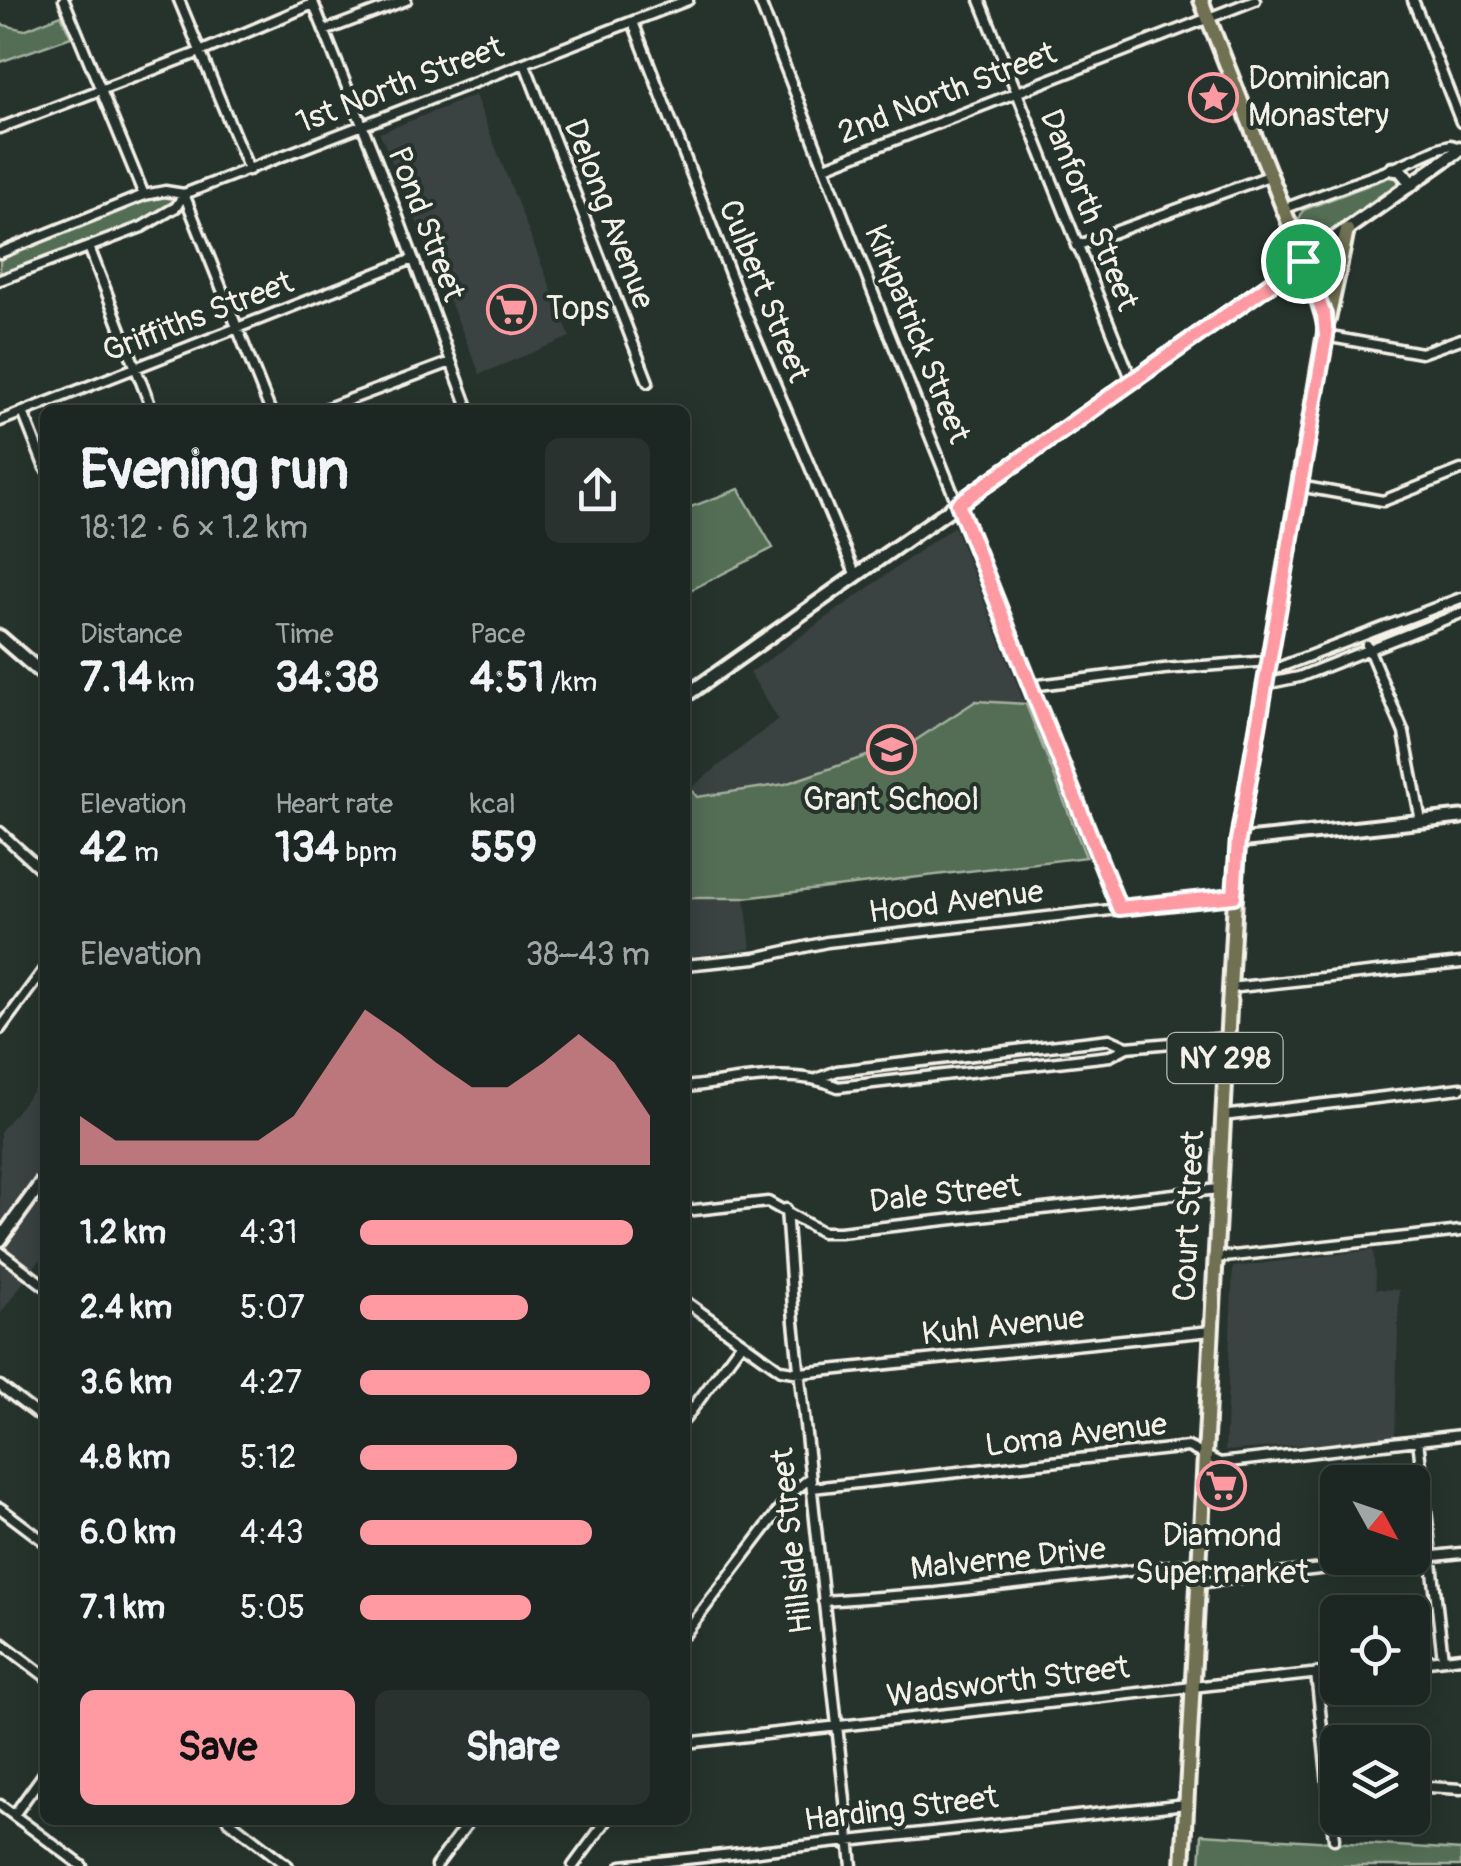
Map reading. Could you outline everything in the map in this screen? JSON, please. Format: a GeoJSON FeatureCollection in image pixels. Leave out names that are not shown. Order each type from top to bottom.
{"type":"FeatureCollection","features":[{"type":"Feature","properties":{"kind":"main road","name":"Court Street"},"geometry":{"type":"LineString","coordinates":[[1183,1866],[1238,841],[1326,332],[1316,291],[1200,0]]}},
{"type":"Feature","properties":{"kind":"main road"},"geometry":{"type":"LineString","coordinates":[[1326,332],[1347,230]]}},
{"type":"Feature","properties":{"kind":"street"},"geometry":{"type":"LineString","coordinates":[[64,0],[144,195]]}},
{"type":"Feature","properties":{"kind":"street"},"geometry":{"type":"LineString","coordinates":[[179,0],[248,170]]}},
{"type":"Feature","properties":{"kind":"street"},"geometry":{"type":"LineString","coordinates":[[324,30],[406,0]]}},
{"type":"Feature","properties":{"kind":"street","name":"1st North Street"},"geometry":{"type":"LineString","coordinates":[[0,252],[144,195],[165,191],[184,194],[688,0]]}},
{"type":"Feature","properties":{"kind":"street","name":"Kirkpatrick Street"},"geometry":{"type":"LineString","coordinates":[[759,0],[1119,908]]}},
{"type":"Feature","properties":{"kind":"street","name":"Danforth Street"},"geometry":{"type":"LineString","coordinates":[[980,0],[1132,381]]}},
{"type":"Feature","properties":{"kind":"street","name":"2nd North Street"},"geometry":{"type":"LineString","coordinates":[[825,167],[1255,0]]}},
{"type":"Feature","properties":{"kind":"street"},"geometry":{"type":"LineString","coordinates":[[1412,0],[1461,122]]}},
{"type":"Feature","properties":{"kind":"street"},"geometry":{"type":"LineString","coordinates":[[0,128],[200,52],[312,2]]}},
{"type":"Feature","properties":{"kind":"street","name":"Pond Street"},"geometry":{"type":"LineString","coordinates":[[312,2],[467,405]]}},
{"type":"Feature","properties":{"kind":"street","name":"Culbert Street"},"geometry":{"type":"LineString","coordinates":[[633,22],[746,315],[856,576]]}},
{"type":"Feature","properties":{"kind":"street","name":"Delong Avenue"},"geometry":{"type":"LineString","coordinates":[[524,64],[648,382]]}},
{"type":"Feature","properties":{"kind":"street"},"geometry":{"type":"LineString","coordinates":[[1282,209],[1392,170],[1439,148],[1461,148]]}},
{"type":"Feature","properties":{"kind":"street"},"geometry":{"type":"LineString","coordinates":[[690,692],[1461,148]]}},
{"type":"Feature","properties":{"kind":"street"},"geometry":{"type":"LineString","coordinates":[[1392,170],[1400,170],[1412,184]]}},
{"type":"Feature","properties":{"kind":"street"},"geometry":{"type":"LineString","coordinates":[[1076,246],[1269,176]]}},
{"type":"Feature","properties":{"kind":"street"},"geometry":{"type":"LineString","coordinates":[[184,194],[268,405]]}},
{"type":"Feature","properties":{"kind":"street","name":"1st North Street"},"geometry":{"type":"LineString","coordinates":[[0,280],[159,218],[176,207],[184,194]]}},
{"type":"Feature","properties":{"kind":"street"},"geometry":{"type":"LineString","coordinates":[[90,247],[150,405]]}},
{"type":"Feature","properties":{"kind":"street","name":"Griffiths Street"},"geometry":{"type":"LineString","coordinates":[[40,405],[413,258]]}},
{"type":"Feature","properties":{"kind":"street"},"geometry":{"type":"LineString","coordinates":[[1326,332],[1420,353],[1461,339]]}},
{"type":"Feature","properties":{"kind":"street"},"geometry":{"type":"LineString","coordinates":[[335,405],[451,362]]}},
{"type":"Feature","properties":{"kind":"street","name":"Griffiths Street"},"geometry":{"type":"LineString","coordinates":[[0,421],[40,405]]}},
{"type":"Feature","properties":{"kind":"street"},"geometry":{"type":"LineString","coordinates":[[22,412],[40,456]]}},
{"type":"Feature","properties":{"kind":"street"},"geometry":{"type":"LineString","coordinates":[[1299,486],[1383,501],[1461,470]]}},
{"type":"Feature","properties":{"kind":"street"},"geometry":{"type":"LineString","coordinates":[[1267,672],[1461,598]]}},
{"type":"Feature","properties":{"kind":"street"},"geometry":{"type":"LineString","coordinates":[[1031,686],[1164,669],[1267,672],[1300,677],[1461,614]]}},
{"type":"Feature","properties":{"kind":"street"},"geometry":{"type":"LineString","coordinates":[[1364,636],[1404,733],[1421,821]]}},
{"type":"Feature","properties":{"kind":"street"},"geometry":{"type":"LineString","coordinates":[[0,637],[40,672]]}},
{"type":"Feature","properties":{"kind":"street"},"geometry":{"type":"LineString","coordinates":[[1238,841],[1461,817]]}},
{"type":"Feature","properties":{"kind":"street"},"geometry":{"type":"LineString","coordinates":[[0,832],[40,868]]}},
{"type":"Feature","properties":{"kind":"street","name":"Hood Avenue"},"geometry":{"type":"LineString","coordinates":[[690,965],[755,958],[827,942],[1234,896]]}},
{"type":"Feature","properties":{"kind":"street"},"geometry":{"type":"LineString","coordinates":[[1229,988],[1461,964]]}},
{"type":"Feature","properties":{"kind":"street"},"geometry":{"type":"LineString","coordinates":[[0,1030],[40,975]]}},
{"type":"Feature","properties":{"kind":"street"},"geometry":{"type":"LineString","coordinates":[[690,1087],[786,1076],[819,1078],[838,1087],[1110,1056],[1128,1047],[1226,1038]]}},
{"type":"Feature","properties":{"kind":"street"},"geometry":{"type":"LineString","coordinates":[[819,1078],[837,1071],[1109,1039],[1128,1047]]}},
{"type":"Feature","properties":{"kind":"street"},"geometry":{"type":"LineString","coordinates":[[1222,1116],[1461,1088]]}},
{"type":"Feature","properties":{"kind":"street"},"geometry":{"type":"LineString","coordinates":[[0,1240],[40,1185]]}},
{"type":"Feature","properties":{"kind":"street","name":"Dale Street"},"geometry":{"type":"LineString","coordinates":[[690,1210],[773,1203],[810,1227],[840,1232],[1218,1189]]}},
{"type":"Feature","properties":{"kind":"street","name":"Hillside Street"},"geometry":{"type":"LineString","coordinates":[[786,1210],[852,1866]]}},
{"type":"Feature","properties":{"kind":"street"},"geometry":{"type":"LineString","coordinates":[[1215,1258],[1461,1231]]}},
{"type":"Feature","properties":{"kind":"street"},"geometry":{"type":"LineString","coordinates":[[0,1252],[40,1282]]}},
{"type":"Feature","properties":{"kind":"street"},"geometry":{"type":"LineString","coordinates":[[690,1305],[781,1370],[800,1373]]}},
{"type":"Feature","properties":{"kind":"street","name":"Kuhl Avenue"},"geometry":{"type":"LineString","coordinates":[[800,1373],[1211,1331]]}},
{"type":"Feature","properties":{"kind":"street"},"geometry":{"type":"LineString","coordinates":[[690,1412],[742,1342]]}},
{"type":"Feature","properties":{"kind":"street"},"geometry":{"type":"LineString","coordinates":[[0,1386],[40,1416]]}},
{"type":"Feature","properties":{"kind":"street","name":"Loma Avenue"},"geometry":{"type":"LineString","coordinates":[[811,1483],[1188,1447],[1220,1463],[1461,1435]]}},
{"type":"Feature","properties":{"kind":"street"},"geometry":{"type":"LineString","coordinates":[[1418,1440],[1443,1659]]}},
{"type":"Feature","properties":{"kind":"street"},"geometry":{"type":"LineString","coordinates":[[690,1627],[790,1496],[811,1483]]}},
{"type":"Feature","properties":{"kind":"street"},"geometry":{"type":"LineString","coordinates":[[0,1508],[40,1538]]}},
{"type":"Feature","properties":{"kind":"street"},"geometry":{"type":"LineString","coordinates":[[1197,1582],[1461,1553]]}},
{"type":"Feature","properties":{"kind":"street","name":"Malverne Drive"},"geometry":{"type":"LineString","coordinates":[[823,1601],[1198,1563]]}},
{"type":"Feature","properties":{"kind":"street"},"geometry":{"type":"LineString","coordinates":[[0,1642],[40,1672]]}},
{"type":"Feature","properties":{"kind":"street"},"geometry":{"type":"LineString","coordinates":[[1430,1660],[1461,1657]]}},
{"type":"Feature","properties":{"kind":"street"},"geometry":{"type":"LineString","coordinates":[[1316,1673],[1324,1725]]}},
{"type":"Feature","properties":{"kind":"street","name":"Wadsworth Street"},"geometry":{"type":"LineString","coordinates":[[690,1742],[1320,1673]]}},
{"type":"Feature","properties":{"kind":"street"},"geometry":{"type":"LineString","coordinates":[[14,1816],[40,1779]]}},
{"type":"Feature","properties":{"kind":"street"},"geometry":{"type":"LineString","coordinates":[[1430,1787],[1461,1789]]}},
{"type":"Feature","properties":{"kind":"street","name":"Harding Street"},"geometry":{"type":"LineString","coordinates":[[622,1866],[1186,1804]]}},
{"type":"Feature","properties":{"kind":"street"},"geometry":{"type":"LineString","coordinates":[[0,1805],[82,1866]]}},
{"type":"Feature","properties":{"kind":"street"},"geometry":{"type":"LineString","coordinates":[[235,1825],[288,1866]]}},
{"type":"Feature","properties":{"kind":"street"},"geometry":{"type":"LineString","coordinates":[[436,1866],[466,1825]]}},
{"type":"Feature","properties":{"kind":"street"},"geometry":{"type":"LineString","coordinates":[[574,1866],[603,1825]]}},
{"type":"Feature","properties":{"kind":"street"},"geometry":{"type":"LineString","coordinates":[[1334,1835],[1334,1839]]}},
{"type":"Feature","properties":{"kind":"shaded area"},"geometry":{"type":"Polygon","coordinates":[[[475,95],[570,337],[480,374],[380,133],[475,95]]]}},
{"type":"Feature","properties":{"kind":"shaded area","name":"Grant School"},"geometry":{"type":"Polygon","coordinates":[[[954,526],[1086,857],[745,898],[751,949],[690,956],[690,787],[778,719],[750,673],[954,526]]]}},
{"type":"Feature","properties":{"kind":"shaded area"},"geometry":{"type":"Polygon","coordinates":[[[40,1081],[40,1260],[0,1314],[0,1132],[40,1081]]]}},
{"type":"Feature","properties":{"kind":"shaded area"},"geometry":{"type":"Polygon","coordinates":[[[1373,1250],[1376,1289],[1399,1290],[1395,1437],[1225,1451],[1233,1267],[1373,1250]]]}},
{"type":"Feature","properties":{"kind":"green space"},"geometry":{"type":"Polygon","coordinates":[[[61,15],[71,37],[0,62],[0,24],[24,30],[61,15]]]}},
{"type":"Feature","properties":{"kind":"green space"},"geometry":{"type":"Polygon","coordinates":[[[1397,174],[1402,182],[1318,242],[1307,238],[1299,220],[1303,210],[1397,174]]]}},
{"type":"Feature","properties":{"kind":"green space"},"geometry":{"type":"Polygon","coordinates":[[[171,196],[175,202],[142,222],[0,276],[0,258],[145,201],[171,196]]]}},
{"type":"Feature","properties":{"kind":"green space"},"geometry":{"type":"Polygon","coordinates":[[[739,489],[773,548],[690,590],[690,507],[739,489]]]}},
{"type":"Feature","properties":{"kind":"green space"},"geometry":{"type":"Polygon","coordinates":[[[976,701],[1026,704],[1086,857],[744,898],[690,898],[690,788],[697,797],[785,784],[878,752],[893,755],[976,701]]]}},
{"type":"Feature","properties":{"kind":"green space"},"geometry":{"type":"Polygon","coordinates":[[[1202,1834],[1461,1850],[1461,1866],[1200,1866],[1202,1834]]]}},
{"type":"Feature","properties":{"kind":"place","name":"Dominican Monastery"},"geometry":{"type":"Point","coordinates":[1213,97]}},
{"type":"Feature","properties":{"kind":"place","name":"Tops"},"geometry":{"type":"Point","coordinates":[511,309]}},
{"type":"Feature","properties":{"kind":"place","name":"Grant School"},"geometry":{"type":"Point","coordinates":[891,750]}},
{"type":"Feature","properties":{"kind":"place","name":"Diamond Supermarket"},"geometry":{"type":"Point","coordinates":[1222,1486]}},
{"type":"Feature","properties":{"kind":"route"},"geometry":{"type":"LineString","coordinates":[[1303,261],[1324,315],[1326,336],[1238,841],[1234,896],[1119,908],[958,504],[1303,261]]}}]}
